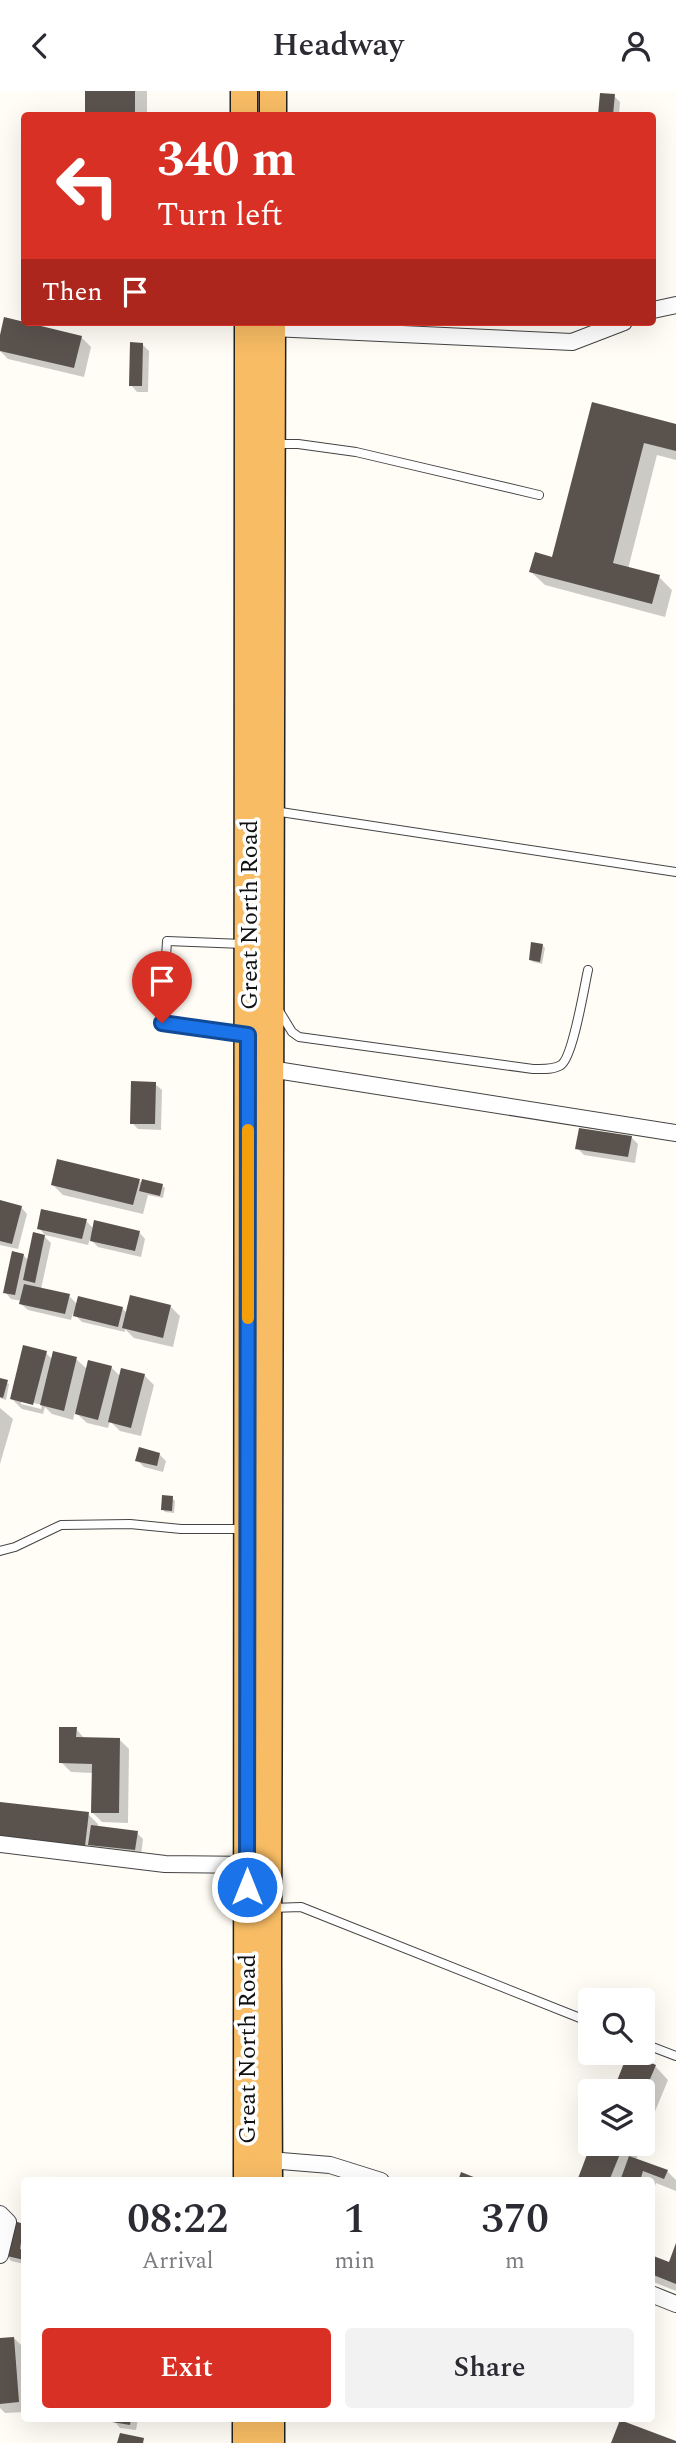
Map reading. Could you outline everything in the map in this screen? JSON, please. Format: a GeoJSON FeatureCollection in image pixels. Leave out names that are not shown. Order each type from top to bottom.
{"type":"FeatureCollection","features":[{"type":"Feature","properties":{"kind":"highway"},"geometry":{"type":"LineString","coordinates":[[244,91],[244,112]]}},
{"type":"Feature","properties":{"kind":"highway"},"geometry":{"type":"LineString","coordinates":[[273,91],[273,112]]}},
{"type":"Feature","properties":{"kind":"highway","name":"Great North Road"},"geometry":{"type":"LineString","coordinates":[[247,2177],[258,1908],[270,1069],[259,1035],[271,994],[260,946],[271,810],[272,444],[264,326]]}},
{"type":"Feature","properties":{"kind":"highway","name":"Great North Road"},"geometry":{"type":"LineString","coordinates":[[258,1865],[248,1529],[259,1035],[264,326]]}},
{"type":"Feature","properties":{"kind":"highway","name":"Great North Road"},"geometry":{"type":"LineString","coordinates":[[258,1908],[269,2170]]}},
{"type":"Feature","properties":{"kind":"highway"},"geometry":{"type":"LineString","coordinates":[[246,2422],[246,2443]]}},
{"type":"Feature","properties":{"kind":"highway"},"geometry":{"type":"LineString","coordinates":[[271,2422],[271,2443]]}},
{"type":"Feature","properties":{"kind":"street"},"geometry":{"type":"LineString","coordinates":[[656,309],[676,305]]}},
{"type":"Feature","properties":{"kind":"street"},"geometry":{"type":"LineString","coordinates":[[298,326],[572,342],[614,326]]}},
{"type":"Feature","properties":{"kind":"street"},"geometry":{"type":"LineString","coordinates":[[270,1069],[676,1133]]}},
{"type":"Feature","properties":{"kind":"street"},"geometry":{"type":"LineString","coordinates":[[0,1844],[165,1864],[258,1865]]}},
{"type":"Feature","properties":{"kind":"street"},"geometry":{"type":"LineString","coordinates":[[269,2170],[330,2165],[368,2177]]}},
{"type":"Feature","properties":{"kind":"street"},"geometry":{"type":"LineString","coordinates":[[0,2214],[8,2222],[0,2255]]}},
{"type":"Feature","properties":{"kind":"street"},"geometry":{"type":"LineString","coordinates":[[655,2296],[676,2304]]}},
{"type":"Feature","properties":{"kind":"lane"},"geometry":{"type":"LineString","coordinates":[[272,444],[298,444],[356,452],[539,495]]}},
{"type":"Feature","properties":{"kind":"lane"},"geometry":{"type":"LineString","coordinates":[[271,810],[676,873]]}},
{"type":"Feature","properties":{"kind":"lane"},"geometry":{"type":"LineString","coordinates":[[259,1035],[162,1023],[167,941],[260,946]]}},
{"type":"Feature","properties":{"kind":"lane"},"geometry":{"type":"LineString","coordinates":[[271,994],[292,1032],[299,1037],[533,1069],[555,1068],[564,1064],[571,1049],[588,970]]}},
{"type":"Feature","properties":{"kind":"lane"},"geometry":{"type":"LineString","coordinates":[[0,1551],[15,1547],[61,1525],[130,1524],[181,1529],[248,1529]]}},
{"type":"Feature","properties":{"kind":"lane"},"geometry":{"type":"LineString","coordinates":[[258,1908],[301,1907],[578,2017]]}},
{"type":"Feature","properties":{"kind":"lane"},"geometry":{"type":"LineString","coordinates":[[655,2048],[676,2056]]}},
{"type":"Feature","properties":{"kind":"building"},"geometry":{"type":"Polygon","coordinates":[[[85,91],[135,91],[135,112],[85,112],[85,91]]]}},
{"type":"Feature","properties":{"kind":"building"},"geometry":{"type":"Polygon","coordinates":[[[600,93],[615,94],[613,112],[598,112],[600,93]]]}},
{"type":"Feature","properties":{"kind":"building"},"geometry":{"type":"Polygon","coordinates":[[[4,317],[21,321],[21,326],[41,326],[82,336],[74,368],[0,351],[4,317]]]}},
{"type":"Feature","properties":{"kind":"building"},"geometry":{"type":"Polygon","coordinates":[[[130,342],[143,343],[142,386],[129,386],[130,342]]]}},
{"type":"Feature","properties":{"kind":"building"},"geometry":{"type":"Polygon","coordinates":[[[592,402],[676,424],[676,451],[644,443],[613,563],[660,575],[652,604],[529,572],[535,552],[552,557],[592,402]]]}},
{"type":"Feature","properties":{"kind":"building"},"geometry":{"type":"Polygon","coordinates":[[[531,942],[543,944],[540,962],[529,960],[531,942]]]}},
{"type":"Feature","properties":{"kind":"building"},"geometry":{"type":"Polygon","coordinates":[[[131,1081],[156,1082],[155,1124],[130,1124],[131,1081]]]}},
{"type":"Feature","properties":{"kind":"building"},"geometry":{"type":"Polygon","coordinates":[[[579,1128],[632,1136],[628,1157],[575,1149],[579,1128]]]}},
{"type":"Feature","properties":{"kind":"building"},"geometry":{"type":"Polygon","coordinates":[[[57,1159],[140,1179],[133,1205],[51,1185],[57,1159]]]}},
{"type":"Feature","properties":{"kind":"building"},"geometry":{"type":"Polygon","coordinates":[[[142,1179],[163,1184],[160,1196],[139,1191],[142,1179]]]}},
{"type":"Feature","properties":{"kind":"building"},"geometry":{"type":"Polygon","coordinates":[[[0,1200],[22,1206],[12,1244],[0,1241],[0,1200]]]}},
{"type":"Feature","properties":{"kind":"building"},"geometry":{"type":"Polygon","coordinates":[[[41,1209],[87,1219],[82,1239],[37,1229],[41,1209]]]}},
{"type":"Feature","properties":{"kind":"building"},"geometry":{"type":"Polygon","coordinates":[[[94,1220],[140,1231],[135,1251],[90,1241],[94,1220]]]}},
{"type":"Feature","properties":{"kind":"building"},"geometry":{"type":"Polygon","coordinates":[[[33,1232],[45,1235],[35,1283],[23,1280],[33,1232]]]}},
{"type":"Feature","properties":{"kind":"building"},"geometry":{"type":"Polygon","coordinates":[[[12,1251],[24,1254],[15,1295],[3,1293],[12,1251]]]}},
{"type":"Feature","properties":{"kind":"building"},"geometry":{"type":"Polygon","coordinates":[[[24,1284],[70,1294],[65,1314],[19,1304],[24,1284]]]}},
{"type":"Feature","properties":{"kind":"building"},"geometry":{"type":"Polygon","coordinates":[[[130,1295],[171,1305],[163,1338],[122,1328],[130,1295]]]}},
{"type":"Feature","properties":{"kind":"building"},"geometry":{"type":"Polygon","coordinates":[[[78,1296],[123,1307],[118,1327],[73,1316],[78,1296]]]}},
{"type":"Feature","properties":{"kind":"building"},"geometry":{"type":"Polygon","coordinates":[[[23,1345],[47,1351],[33,1405],[10,1399],[23,1345]]]}},
{"type":"Feature","properties":{"kind":"building"},"geometry":{"type":"Polygon","coordinates":[[[53,1351],[77,1357],[64,1411],[40,1405],[53,1351]]]}},
{"type":"Feature","properties":{"kind":"building"},"geometry":{"type":"Polygon","coordinates":[[[88,1360],[112,1366],[98,1420],[75,1414],[88,1360]]]}},
{"type":"Feature","properties":{"kind":"building"},"geometry":{"type":"Polygon","coordinates":[[[121,1368],[145,1374],[131,1428],[108,1422],[121,1368]]]}},
{"type":"Feature","properties":{"kind":"building"},"geometry":{"type":"Polygon","coordinates":[[[0,1378],[8,1380],[3,1398],[0,1397],[0,1378]]]}},
{"type":"Feature","properties":{"kind":"building"},"geometry":{"type":"Polygon","coordinates":[[[139,1447],[160,1453],[157,1466],[135,1461],[139,1447]]]}},
{"type":"Feature","properties":{"kind":"building"},"geometry":{"type":"Polygon","coordinates":[[[162,1495],[173,1496],[172,1511],[161,1510],[162,1495]]]}},
{"type":"Feature","properties":{"kind":"building"},"geometry":{"type":"Polygon","coordinates":[[[59,1727],[77,1727],[76,1737],[120,1738],[119,1813],[91,1813],[92,1764],[59,1763],[59,1727]]]}},
{"type":"Feature","properties":{"kind":"building"},"geometry":{"type":"Polygon","coordinates":[[[0,1802],[89,1812],[85,1846],[0,1837],[0,1802]]]}},
{"type":"Feature","properties":{"kind":"building"},"geometry":{"type":"Polygon","coordinates":[[[91,1825],[138,1831],[135,1850],[88,1845],[91,1825]]]}},
{"type":"Feature","properties":{"kind":"building"},"geometry":{"type":"Polygon","coordinates":[[[623,2065],[656,2065],[650,2079],[618,2079],[623,2065]]]}},
{"type":"Feature","properties":{"kind":"building"},"geometry":{"type":"Polygon","coordinates":[[[586,2156],[619,2156],[611,2177],[579,2177],[586,2156]]]}},
{"type":"Feature","properties":{"kind":"building"},"geometry":{"type":"Polygon","coordinates":[[[629,2156],[668,2170],[664,2179],[643,2171],[641,2177],[621,2177],[629,2156]]]}},
{"type":"Feature","properties":{"kind":"building"},"geometry":{"type":"Polygon","coordinates":[[[461,2172],[474,2177],[459,2177],[461,2172]]]}},
{"type":"Feature","properties":{"kind":"building"},"geometry":{"type":"Polygon","coordinates":[[[11,2220],[21,2223],[21,2259],[3,2255],[11,2220]]]}},
{"type":"Feature","properties":{"kind":"building"},"geometry":{"type":"Polygon","coordinates":[[[676,2243],[676,2284],[655,2276],[655,2257],[669,2262],[676,2243]]]}},
{"type":"Feature","properties":{"kind":"building"},"geometry":{"type":"Polygon","coordinates":[[[14,2337],[19,2402],[0,2404],[0,2338],[14,2337]]]}},
{"type":"Feature","properties":{"kind":"building"},"geometry":{"type":"Polygon","coordinates":[[[619,2422],[676,2441],[676,2443],[611,2443],[619,2422]]]}},
{"type":"Feature","properties":{"kind":"building"},"geometry":{"type":"Polygon","coordinates":[[[120,2433],[144,2438],[143,2443],[117,2443],[120,2433]]]}},
{"type":"Feature","properties":{"kind":"slow traffic"},"geometry":{"type":"LineString","coordinates":[[248,1130],[248,1318]]}},
{"type":"Feature","properties":{"kind":"route"},"geometry":{"type":"LineString","coordinates":[[162,1023],[248,1035],[247,1887]]}}]}
